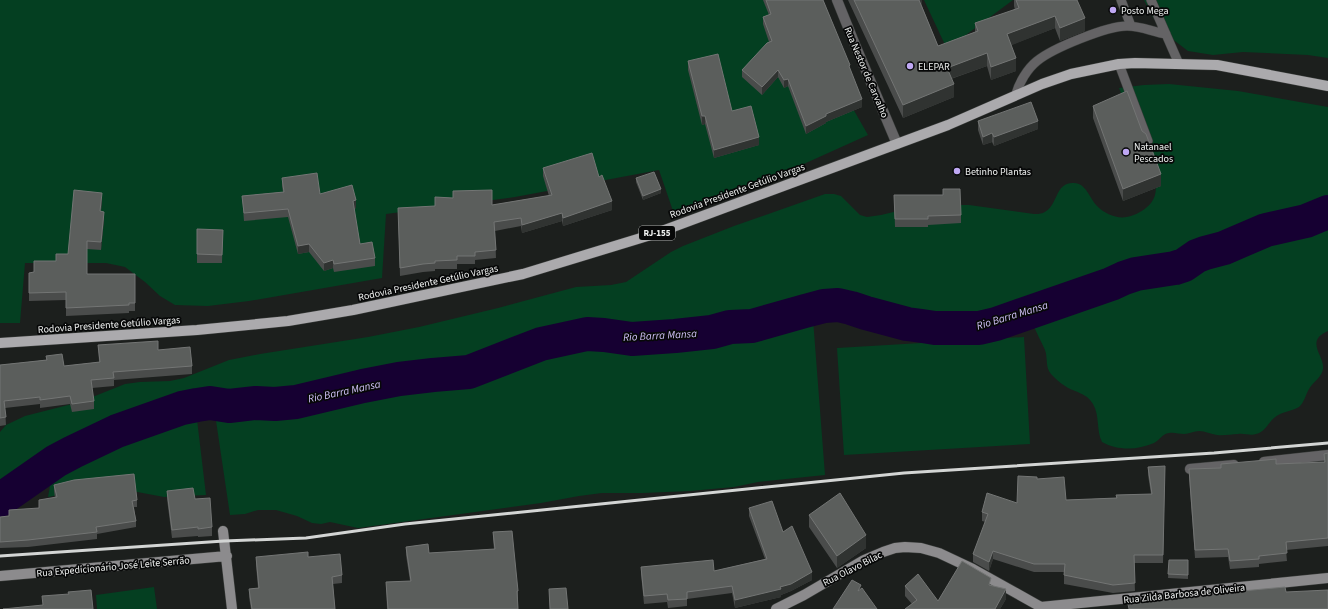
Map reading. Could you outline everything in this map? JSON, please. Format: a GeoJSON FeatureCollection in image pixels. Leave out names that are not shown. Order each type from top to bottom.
{"type":"FeatureCollection","features":[{"type":"Feature","properties":{"kind":"main road","name":"Rodovia Presidente Getúlio Vargas"},"geometry":{"type":"LineString","coordinates":[[0,343],[197,330],[288,320],[353,310],[523,274],[654,234],[948,125],[1016,94],[1071,74],[1119,64],[1217,65],[1328,86]]}},
{"type":"Feature","properties":{"kind":"street","name":"Rua Nestor de Carvalho"},"geometry":{"type":"LineString","coordinates":[[837,0],[897,144]]}},
{"type":"Feature","properties":{"kind":"street"},"geometry":{"type":"LineString","coordinates":[[1190,469],[1328,455]]}},
{"type":"Feature","properties":{"kind":"street"},"geometry":{"type":"LineString","coordinates":[[223,531],[232,609]]}},
{"type":"Feature","properties":{"kind":"street","name":"Rua Olavo Bilac"},"geometry":{"type":"LineString","coordinates":[[776,609],[804,595],[864,560],[895,548],[905,547],[922,548],[938,553],[973,569],[1040,608]]}},
{"type":"Feature","properties":{"kind":"street","name":"Rua Expedicionário José Leite Serrão"},"geometry":{"type":"LineString","coordinates":[[0,576],[227,556]]}},
{"type":"Feature","properties":{"kind":"street","name":"Rua Zilda Barbosa de Oliveira"},"geometry":{"type":"LineString","coordinates":[[1040,608],[1328,578]]}},
{"type":"Feature","properties":{"kind":"lane"},"geometry":{"type":"LineString","coordinates":[[1121,0],[1131,26]]}},
{"type":"Feature","properties":{"kind":"lane"},"geometry":{"type":"LineString","coordinates":[[1152,0],[1179,64]]}},
{"type":"Feature","properties":{"kind":"lane"},"geometry":{"type":"LineString","coordinates":[[1016,94],[1020,84],[1037,61],[1053,50],[1083,38],[1114,28],[1131,26],[1137,26],[1166,34]]}},
{"type":"Feature","properties":{"kind":"lane"},"geometry":{"type":"LineString","coordinates":[[1119,64],[1148,141]]}},
{"type":"Feature","properties":{"kind":"green space"},"geometry":{"type":"Polygon","coordinates":[[[0,0],[791,0],[868,135],[786,172],[673,211],[659,170],[515,197],[386,214],[382,278],[249,301],[208,306],[175,305],[160,296],[145,282],[125,267],[106,263],[25,263],[20,323],[0,323],[0,0]]]}},
{"type":"Feature","properties":{"kind":"green space"},"geometry":{"type":"Polygon","coordinates":[[[924,0],[1013,0],[947,49],[924,0]]]}},
{"type":"Feature","properties":{"kind":"green space"},"geometry":{"type":"Polygon","coordinates":[[[1144,0],[1328,0],[1328,58],[1308,55],[1243,52],[1213,55],[1188,51],[1171,38],[1159,26],[1144,0]]]}},
{"type":"Feature","properties":{"kind":"green space"},"geometry":{"type":"Polygon","coordinates":[[[1169,84],[1238,91],[1328,107],[1328,206],[1219,238],[1172,258],[997,311],[973,316],[916,316],[893,311],[863,294],[814,293],[800,295],[751,318],[732,322],[683,329],[631,329],[601,324],[590,325],[537,338],[464,367],[446,364],[419,366],[285,394],[232,399],[198,398],[78,437],[62,446],[28,475],[0,496],[0,432],[6,425],[25,416],[80,402],[125,384],[170,381],[184,378],[229,360],[419,327],[576,287],[611,285],[626,282],[671,252],[683,246],[734,226],[825,194],[841,196],[860,215],[867,217],[906,209],[955,205],[969,205],[1037,214],[1048,210],[1063,186],[1074,183],[1085,188],[1094,203],[1104,212],[1117,217],[1134,215],[1149,205],[1155,196],[1156,189],[1154,174],[1119,88],[1169,84]]]}},
{"type":"Feature","properties":{"kind":"green space"},"geometry":{"type":"Polygon","coordinates":[[[1328,223],[1328,331],[1317,339],[1316,344],[1323,364],[1323,369],[1299,407],[1277,416],[1259,433],[1254,435],[1217,435],[1199,431],[1184,434],[1171,433],[1165,435],[1154,443],[1141,447],[1121,448],[1108,445],[1102,442],[1100,437],[1097,413],[1090,400],[1084,395],[1063,385],[1049,371],[1045,350],[1032,322],[1135,284],[1180,271],[1266,237],[1303,230],[1328,223]]]}},
{"type":"Feature","properties":{"kind":"green space"},"geometry":{"type":"Polygon","coordinates":[[[813,319],[825,475],[758,482],[734,487],[690,491],[602,493],[541,503],[358,528],[330,522],[321,524],[312,523],[297,516],[276,510],[258,510],[245,514],[230,515],[215,414],[242,416],[276,415],[418,389],[466,383],[502,375],[572,348],[590,343],[627,349],[758,332],[813,319]]]}},
{"type":"Feature","properties":{"kind":"green space"},"geometry":{"type":"Polygon","coordinates":[[[1024,337],[1030,444],[844,455],[837,348],[1024,337]]]}},
{"type":"Feature","properties":{"kind":"green space"},"geometry":{"type":"Polygon","coordinates":[[[196,411],[206,495],[164,497],[132,491],[58,495],[48,497],[50,486],[19,503],[43,477],[70,456],[131,432],[196,411]]]}},
{"type":"Feature","properties":{"kind":"green space"},"geometry":{"type":"Polygon","coordinates":[[[154,587],[157,609],[97,609],[96,595],[154,587]]]}},
{"type":"Feature","properties":{"kind":"building"},"geometry":{"type":"Polygon","coordinates":[[[766,0],[823,0],[850,65],[849,66],[862,99],[826,114],[826,116],[806,126],[788,79],[784,80],[778,70],[762,87],[742,70],[767,43],[772,41],[763,17],[771,14],[766,0]]]}},
{"type":"Feature","properties":{"kind":"building"},"geometry":{"type":"Polygon","coordinates":[[[854,0],[919,0],[938,46],[978,31],[975,23],[1019,8],[1016,0],[1077,0],[1085,18],[1060,28],[1055,16],[1007,34],[1016,58],[991,67],[987,53],[947,68],[954,84],[903,105],[854,0]]]}},
{"type":"Feature","properties":{"kind":"building"},"geometry":{"type":"Polygon","coordinates":[[[718,54],[732,111],[751,106],[759,137],[714,150],[705,116],[702,116],[688,61],[718,54]]]}},
{"type":"Feature","properties":{"kind":"building","name":"Natanael Pescados"},"geometry":{"type":"Polygon","coordinates":[[[1127,91],[1142,131],[1146,134],[1161,174],[1123,189],[1093,106],[1127,91]]]}},
{"type":"Feature","properties":{"kind":"building"},"geometry":{"type":"Polygon","coordinates":[[[1031,102],[1038,121],[994,137],[992,133],[983,137],[978,121],[1031,102]]]}},
{"type":"Feature","properties":{"kind":"building"},"geometry":{"type":"Polygon","coordinates":[[[592,153],[599,177],[602,175],[612,201],[563,218],[562,213],[522,225],[521,218],[494,222],[496,250],[475,252],[475,256],[457,256],[457,260],[435,261],[435,263],[400,268],[398,208],[435,206],[435,197],[453,198],[453,191],[492,190],[492,205],[552,195],[543,168],[592,153]]]}},
{"type":"Feature","properties":{"kind":"building"},"geometry":{"type":"Polygon","coordinates":[[[654,172],[661,189],[643,196],[636,178],[654,172]]]}},
{"type":"Feature","properties":{"kind":"building"},"geometry":{"type":"Polygon","coordinates":[[[317,173],[320,194],[352,185],[356,200],[353,201],[360,244],[372,242],[375,258],[334,264],[333,260],[324,263],[309,244],[298,246],[288,209],[244,213],[242,196],[284,192],[282,178],[317,173]]]}},
{"type":"Feature","properties":{"kind":"building"},"geometry":{"type":"Polygon","coordinates":[[[943,189],[960,189],[961,215],[928,216],[928,219],[895,219],[894,195],[943,195],[943,189]]]}},
{"type":"Feature","properties":{"kind":"building"},"geometry":{"type":"Polygon","coordinates":[[[74,190],[102,193],[100,211],[104,212],[101,242],[87,241],[87,274],[135,274],[135,303],[129,303],[129,305],[66,308],[66,292],[29,293],[29,273],[34,272],[34,261],[56,261],[56,254],[68,254],[74,190]]]}},
{"type":"Feature","properties":{"kind":"building"},"geometry":{"type":"Polygon","coordinates":[[[197,229],[223,230],[222,255],[197,254],[197,229]]]}},
{"type":"Feature","properties":{"kind":"building"},"geometry":{"type":"Polygon","coordinates":[[[158,341],[158,350],[190,347],[192,366],[113,372],[114,378],[91,380],[94,401],[72,404],[70,396],[40,400],[40,397],[4,401],[6,417],[0,418],[0,365],[47,360],[46,356],[62,354],[64,366],[100,362],[98,345],[158,341]]]}},
{"type":"Feature","properties":{"kind":"building"},"geometry":{"type":"Polygon","coordinates":[[[1328,453],[1328,538],[1286,542],[1287,553],[1259,556],[1259,559],[1230,561],[1228,549],[1195,550],[1189,469],[1221,468],[1221,464],[1276,459],[1276,464],[1325,462],[1324,454],[1328,453]]]}},
{"type":"Feature","properties":{"kind":"building"},"geometry":{"type":"Polygon","coordinates":[[[1165,466],[1163,555],[1134,555],[1135,583],[1113,585],[1064,575],[1065,564],[1034,564],[993,551],[989,562],[973,554],[988,514],[982,512],[987,493],[1017,503],[1018,476],[1037,477],[1037,479],[1064,477],[1066,500],[1117,498],[1116,495],[1152,494],[1148,467],[1165,466]]]}},
{"type":"Feature","properties":{"kind":"building"},"geometry":{"type":"Polygon","coordinates":[[[134,474],[137,500],[132,501],[136,521],[96,527],[97,532],[0,542],[0,517],[9,516],[9,510],[39,508],[39,500],[57,497],[54,485],[74,480],[134,474]]]}},
{"type":"Feature","properties":{"kind":"building"},"geometry":{"type":"Polygon","coordinates":[[[193,488],[195,499],[210,498],[212,527],[172,530],[167,491],[193,488]]]}},
{"type":"Feature","properties":{"kind":"building"},"geometry":{"type":"Polygon","coordinates":[[[840,493],[866,535],[837,556],[809,515],[840,493]]]}},
{"type":"Feature","properties":{"kind":"building"},"geometry":{"type":"Polygon","coordinates":[[[772,501],[783,532],[792,526],[812,572],[791,584],[780,587],[781,589],[735,600],[732,586],[687,592],[687,599],[668,600],[667,594],[644,596],[641,567],[713,560],[714,571],[767,559],[749,508],[772,501]]]}},
{"type":"Feature","properties":{"kind":"building"},"geometry":{"type":"Polygon","coordinates":[[[512,531],[518,591],[518,609],[388,609],[386,582],[411,581],[406,547],[428,544],[429,553],[495,549],[493,532],[512,531]]]}},
{"type":"Feature","properties":{"kind":"building"},"geometry":{"type":"Polygon","coordinates":[[[308,552],[308,557],[340,554],[342,575],[332,577],[335,609],[252,609],[249,589],[259,588],[256,557],[308,552]]]}},
{"type":"Feature","properties":{"kind":"building"},"geometry":{"type":"Polygon","coordinates":[[[1169,560],[1188,560],[1188,575],[1168,574],[1169,560]]]}},
{"type":"Feature","properties":{"kind":"building"},"geometry":{"type":"Polygon","coordinates":[[[962,561],[991,578],[989,585],[1006,589],[995,609],[905,609],[917,600],[905,586],[918,574],[938,601],[962,561]]]}},
{"type":"Feature","properties":{"kind":"building"},"geometry":{"type":"Polygon","coordinates":[[[852,580],[861,585],[858,591],[862,588],[877,609],[833,609],[852,580]]]}},
{"type":"Feature","properties":{"kind":"building"},"geometry":{"type":"Polygon","coordinates":[[[1285,587],[1286,592],[1328,590],[1328,609],[1129,609],[1128,604],[1242,591],[1285,587]]]}},
{"type":"Feature","properties":{"kind":"building"},"geometry":{"type":"Polygon","coordinates":[[[566,588],[568,609],[550,609],[549,589],[566,588]]]}},
{"type":"Feature","properties":{"kind":"building"},"geometry":{"type":"Polygon","coordinates":[[[91,590],[93,609],[3,609],[43,605],[42,596],[69,594],[68,592],[91,590]]]}},
{"type":"Feature","properties":{"kind":"waterway","name":"Rio Barra Mansa"},"geometry":{"type":"LineString","coordinates":[[0,500],[56,461],[73,452],[117,431],[182,408],[210,403],[229,406],[256,403],[275,404],[296,402],[399,379],[469,372],[541,344],[587,334],[632,339],[712,332],[730,327],[752,326],[824,306],[838,305],[907,324],[935,328],[979,328],[996,324],[1136,274],[1175,268],[1184,265],[1197,256],[1224,248],[1266,230],[1306,221],[1328,212]]}},
{"type":"Feature","properties":{"kind":"railway"},"geometry":{"type":"LineString","coordinates":[[0,556],[224,541],[306,538],[405,524],[904,473],[1214,453],[1328,443]]}},
{"type":"Feature","properties":{"kind":"place","name":"Posto Mega"},"geometry":{"type":"Point","coordinates":[1113,10]}},
{"type":"Feature","properties":{"kind":"place","name":"ELEPAR"},"geometry":{"type":"Point","coordinates":[910,66]}},
{"type":"Feature","properties":{"kind":"place","name":"Natanael Pescados"},"geometry":{"type":"Point","coordinates":[1126,152]}},
{"type":"Feature","properties":{"kind":"place","name":"Betinho Plantas"},"geometry":{"type":"Point","coordinates":[957,171]}}]}
